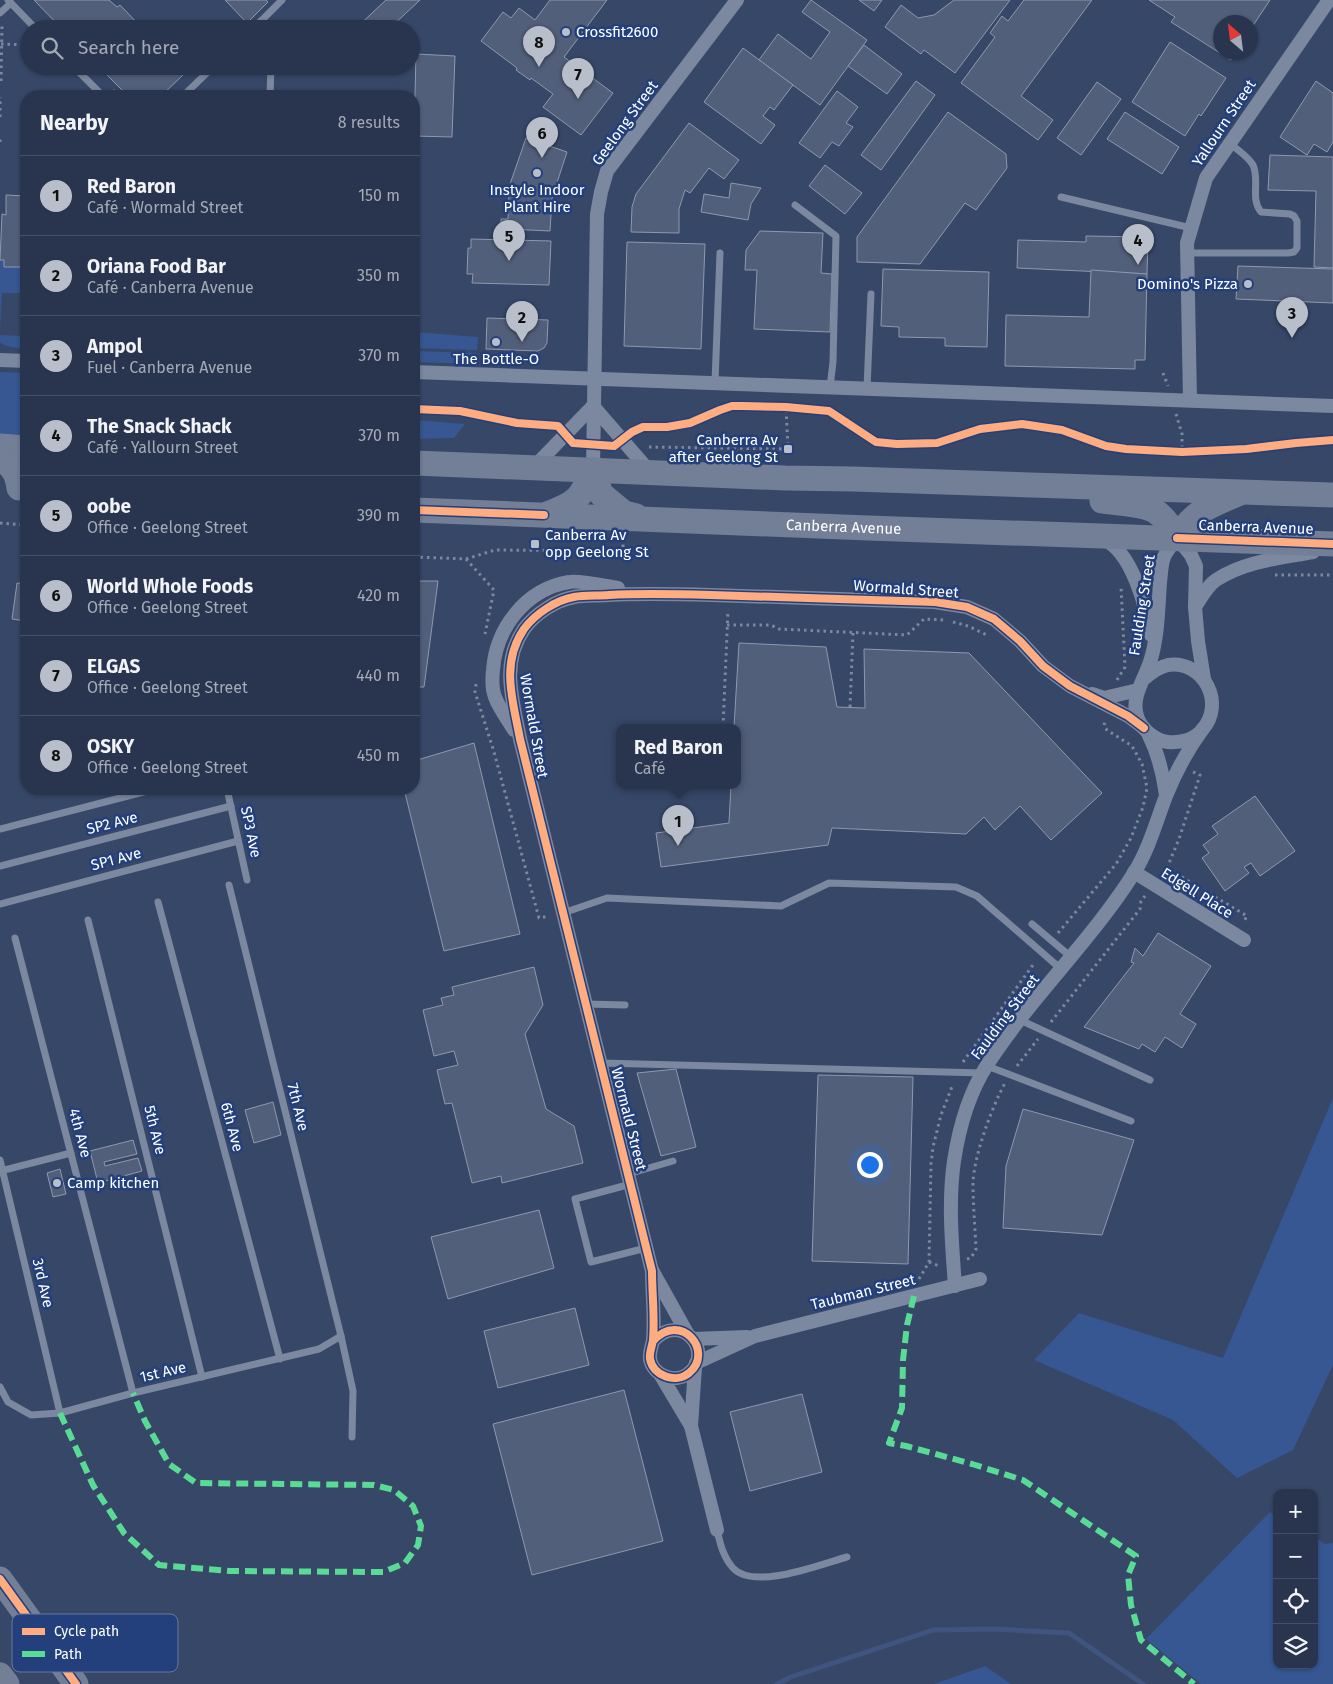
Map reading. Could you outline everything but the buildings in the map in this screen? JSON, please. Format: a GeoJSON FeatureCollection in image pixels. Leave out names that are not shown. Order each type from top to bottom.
{"type":"FeatureCollection","features":[{"type":"Feature","properties":{"kind":"highway"},"geometry":{"type":"LineString","coordinates":[[0,446],[20,448]]}},
{"type":"Feature","properties":{"kind":"highway"},"geometry":{"type":"LineString","coordinates":[[0,459],[14,470],[18,483]]}},
{"type":"Feature","properties":{"kind":"highway"},"geometry":{"type":"LineString","coordinates":[[420,463],[785,478],[1333,495]]}},
{"type":"Feature","properties":{"kind":"highway"},"geometry":{"type":"LineString","coordinates":[[544,515],[568,506],[583,493],[593,470]]}},
{"type":"Feature","properties":{"kind":"highway"},"geometry":{"type":"LineString","coordinates":[[593,470],[601,494],[614,506],[624,513],[652,520]]}},
{"type":"Feature","properties":{"kind":"highway"},"geometry":{"type":"LineString","coordinates":[[1008,484],[1136,506],[1155,512],[1169,525],[1178,538],[1185,526],[1197,513],[1215,503],[1245,492]]}},
{"type":"Feature","properties":{"kind":"highway","name":"Canberra Avenue"},"geometry":{"type":"LineString","coordinates":[[420,510],[1333,544]]}},
{"type":"Feature","properties":{"kind":"highway"},"geometry":{"type":"LineString","coordinates":[[0,1580],[25,1614]]}},
{"type":"Feature","properties":{"kind":"highway"},"geometry":{"type":"LineString","coordinates":[[67,1672],[76,1684]]}},
{"type":"Feature","properties":{"kind":"highway"},"geometry":{"type":"LineString","coordinates":[[0,1675],[7,1684]]}},
{"type":"Feature","properties":{"kind":"street","name":"Geelong Street"},"geometry":{"type":"LineString","coordinates":[[593,470],[597,214],[607,172],[737,0]]}},
{"type":"Feature","properties":{"kind":"street","name":"Yallourn Street"},"geometry":{"type":"LineString","coordinates":[[1190,400],[1187,243],[1206,178],[1328,0]]}},
{"type":"Feature","properties":{"kind":"street"},"geometry":{"type":"LineString","coordinates":[[0,360],[20,361]]}},
{"type":"Feature","properties":{"kind":"street"},"geometry":{"type":"LineString","coordinates":[[420,372],[1333,406]]}},
{"type":"Feature","properties":{"kind":"street"},"geometry":{"type":"LineString","coordinates":[[533,468],[593,406],[626,436],[651,473]]}},
{"type":"Feature","properties":{"kind":"street"},"geometry":{"type":"LineString","coordinates":[[1066,535],[1105,540],[1122,554],[1130,566],[1145,611],[1154,650]]}},
{"type":"Feature","properties":{"kind":"street"},"geometry":{"type":"LineString","coordinates":[[1178,538],[1191,555],[1196,566],[1195,607],[1204,680]]}},
{"type":"Feature","properties":{"kind":"street","name":"Faulding Street"},"geometry":{"type":"LineString","coordinates":[[1141,684],[1154,650],[1162,565],[1168,550],[1178,538]]}},
{"type":"Feature","properties":{"kind":"street"},"geometry":{"type":"LineString","coordinates":[[1195,607],[1207,589],[1216,580],[1237,569],[1261,562],[1333,548]]}},
{"type":"Feature","properties":{"kind":"street","name":"Wormald Street"},"geometry":{"type":"LineString","coordinates":[[717,1530],[691,1426],[660,1374],[654,1369],[650,1361],[649,1353],[653,1341],[652,1271],[520,740],[509,675],[516,644],[525,628],[540,614],[557,603],[574,597],[647,593],[935,602],[967,608],[994,619],[1020,641],[1043,666],[1070,686],[1128,716],[1146,730]]}},
{"type":"Feature","properties":{"kind":"street"},"geometry":{"type":"LineString","coordinates":[[1168,665],[1182,666],[1194,671],[1204,680],[1211,691],[1213,704],[1210,718],[1202,730],[1191,738],[1178,742],[1165,742],[1152,736],[1137,716],[1135,703],[1141,684],[1156,670],[1168,665]]}},
{"type":"Feature","properties":{"kind":"street","name":"Wormald Street"},"geometry":{"type":"LineString","coordinates":[[1070,686],[1104,698],[1141,684]]}},
{"type":"Feature","properties":{"kind":"street","name":"Faulding Street"},"geometry":{"type":"LineString","coordinates":[[1146,730],[1162,769],[1166,796]]}},
{"type":"Feature","properties":{"kind":"street","name":"Faulding Street"},"geometry":{"type":"LineString","coordinates":[[955,1286],[951,1192],[960,1128],[971,1098],[985,1070],[1020,1020],[1098,924],[1134,872],[1148,846],[1179,766],[1202,730]]}},
{"type":"Feature","properties":{"kind":"street","name":"Edgell Place"},"geometry":{"type":"LineString","coordinates":[[1134,872],[1240,938]]}},
{"type":"Feature","properties":{"kind":"street","name":"Wormald Street"},"geometry":{"type":"LineString","coordinates":[[652,1271],[697,1346],[698,1354],[695,1365],[691,1426]]}},
{"type":"Feature","properties":{"kind":"street","name":"Taubman Street"},"geometry":{"type":"LineString","coordinates":[[695,1365],[755,1336],[980,1279]]}},
{"type":"Feature","properties":{"kind":"street"},"geometry":{"type":"LineString","coordinates":[[653,1341],[666,1330],[674,1329],[690,1336]]}},
{"type":"Feature","properties":{"kind":"street","name":"Taubman Street"},"geometry":{"type":"LineString","coordinates":[[690,1336],[755,1336]]}},
{"type":"Feature","properties":{"kind":"street"},"geometry":{"type":"LineString","coordinates":[[660,1374],[673,1378],[682,1377],[689,1373],[695,1365]]}},
{"type":"Feature","properties":{"kind":"lane"},"geometry":{"type":"LineString","coordinates":[[262,20],[282,0]]}},
{"type":"Feature","properties":{"kind":"lane"},"geometry":{"type":"LineString","coordinates":[[1,15],[9,2],[27,20]]}},
{"type":"Feature","properties":{"kind":"lane"},"geometry":{"type":"LineString","coordinates":[[82,75],[97,90]]}},
{"type":"Feature","properties":{"kind":"lane"},"geometry":{"type":"LineString","coordinates":[[189,90],[205,75]]}},
{"type":"Feature","properties":{"kind":"lane"},"geometry":{"type":"LineString","coordinates":[[270,90],[271,75]]}},
{"type":"Feature","properties":{"kind":"lane"},"geometry":{"type":"LineString","coordinates":[[1187,254],[1288,253],[1294,252],[1297,248],[1296,221],[1294,216],[1290,214],[1260,212],[1256,202],[1254,167],[1230,143]]}},
{"type":"Feature","properties":{"kind":"lane"},"geometry":{"type":"LineString","coordinates":[[1061,197],[1191,228]]}},
{"type":"Feature","properties":{"kind":"lane"},"geometry":{"type":"LineString","coordinates":[[795,205],[836,236],[833,362],[830,387]]}},
{"type":"Feature","properties":{"kind":"lane"},"geometry":{"type":"LineString","coordinates":[[715,382],[720,253]]}},
{"type":"Feature","properties":{"kind":"lane"},"geometry":{"type":"LineString","coordinates":[[867,388],[871,294]]}},
{"type":"Feature","properties":{"kind":"lane"},"geometry":{"type":"LineString","coordinates":[[0,829],[132,795]]}},
{"type":"Feature","properties":{"kind":"lane","name":"SP3 Ave"},"geometry":{"type":"LineString","coordinates":[[228,795],[247,880]]}},
{"type":"Feature","properties":{"kind":"lane","name":"SP2 Ave"},"geometry":{"type":"LineString","coordinates":[[0,866],[231,806]]}},
{"type":"Feature","properties":{"kind":"lane","name":"SP1 Ave"},"geometry":{"type":"LineString","coordinates":[[0,904],[238,841]]}},
{"type":"Feature","properties":{"kind":"lane"},"geometry":{"type":"LineString","coordinates":[[563,912],[607,898],[781,906],[829,883],[956,888],[977,896],[1061,969]]}},
{"type":"Feature","properties":{"kind":"lane","name":"7th Ave"},"geometry":{"type":"LineString","coordinates":[[229,885],[341,1336],[353,1390],[352,1437]]}},
{"type":"Feature","properties":{"kind":"lane","name":"6th Ave"},"geometry":{"type":"LineString","coordinates":[[158,902],[280,1358]]}},
{"type":"Feature","properties":{"kind":"lane","name":"5th Ave"},"geometry":{"type":"LineString","coordinates":[[88,920],[202,1377]]}},
{"type":"Feature","properties":{"kind":"lane"},"geometry":{"type":"LineString","coordinates":[[1032,924],[1071,957]]}},
{"type":"Feature","properties":{"kind":"lane","name":"4th Ave"},"geometry":{"type":"LineString","coordinates":[[15,938],[133,1393]]}},
{"type":"Feature","properties":{"kind":"lane"},"geometry":{"type":"LineString","coordinates":[[586,1004],[625,1005]]}},
{"type":"Feature","properties":{"kind":"lane"},"geometry":{"type":"LineString","coordinates":[[1020,1020],[1150,1080]]}},
{"type":"Feature","properties":{"kind":"lane"},"geometry":{"type":"LineString","coordinates":[[601,1063],[985,1070],[1131,1121]]}},
{"type":"Feature","properties":{"kind":"lane"},"geometry":{"type":"LineString","coordinates":[[1,1170],[71,1153]]}},
{"type":"Feature","properties":{"kind":"lane","name":"3rd Ave"},"geometry":{"type":"LineString","coordinates":[[0,1160],[60,1413]]}},
{"type":"Feature","properties":{"kind":"lane"},"geometry":{"type":"LineString","coordinates":[[646,1248],[591,1262],[575,1199],[673,1161]]}},
{"type":"Feature","properties":{"kind":"lane","name":"1st Ave"},"geometry":{"type":"LineString","coordinates":[[0,1387],[8,1402],[32,1415],[60,1413],[133,1393],[319,1349],[341,1336]]}},
{"type":"Feature","properties":{"kind":"lane"},"geometry":{"type":"LineString","coordinates":[[717,1530],[721,1548],[733,1568],[742,1575],[757,1578],[776,1577],[847,1557]]}},
{"type":"Feature","properties":{"kind":"path"},"geometry":{"type":"LineString","coordinates":[[1,15],[1,81]]}},
{"type":"Feature","properties":{"kind":"path"},"geometry":{"type":"LineString","coordinates":[[1,44],[20,44]]}},
{"type":"Feature","properties":{"kind":"path"},"geometry":{"type":"LineString","coordinates":[[0,97],[0,117]]}},
{"type":"Feature","properties":{"kind":"path"},"geometry":{"type":"LineString","coordinates":[[777,407],[795,408]]}},
{"type":"Feature","properties":{"kind":"path"},"geometry":{"type":"LineString","coordinates":[[626,436],[652,448],[788,449],[786,407]]}},
{"type":"Feature","properties":{"kind":"path"},"geometry":{"type":"LineString","coordinates":[[1172,452],[1191,452]]}},
{"type":"Feature","properties":{"kind":"path"},"geometry":{"type":"LineString","coordinates":[[0,523],[20,525]]}},
{"type":"Feature","properties":{"kind":"path"},"geometry":{"type":"LineString","coordinates":[[466,559],[494,590],[485,635]]}},
{"type":"Feature","properties":{"kind":"path"},"geometry":{"type":"LineString","coordinates":[[724,724],[727,628]]}},
{"type":"Feature","properties":{"kind":"path"},"geometry":{"type":"LineString","coordinates":[[850,707],[853,633]]}},
{"type":"Feature","properties":{"kind":"path"},"geometry":{"type":"LineString","coordinates":[[476,682],[475,692],[494,752],[539,918],[563,912]]}},
{"type":"Feature","properties":{"kind":"path"},"geometry":{"type":"LineString","coordinates":[[1179,766],[1200,775],[1179,839],[1167,868],[1248,916],[1240,938]]}},
{"type":"Feature","properties":{"kind":"shaded area"},"geometry":{"type":"Polygon","coordinates":[[[0,260],[4,260],[4,267],[20,267],[20,293],[2,293],[0,331],[0,260]]]}},
{"type":"Feature","properties":{"kind":"shaded area"},"geometry":{"type":"Polygon","coordinates":[[[420,332],[478,337],[477,350],[420,348],[420,332]]]}},
{"type":"Feature","properties":{"kind":"shaded area"},"geometry":{"type":"Polygon","coordinates":[[[0,335],[20,336],[20,348],[0,343],[0,335]]]}},
{"type":"Feature","properties":{"kind":"shaded area"},"geometry":{"type":"Polygon","coordinates":[[[420,351],[476,353],[476,364],[420,362],[420,351]]]}},
{"type":"Feature","properties":{"kind":"shaded area"},"geometry":{"type":"Polygon","coordinates":[[[0,372],[20,373],[20,434],[0,436],[0,372]]]}},
{"type":"Feature","properties":{"kind":"shaded area"},"geometry":{"type":"Polygon","coordinates":[[[420,420],[465,424],[454,438],[420,439],[420,420]]]}},
{"type":"Feature","properties":{"kind":"shaded area"},"geometry":{"type":"Polygon","coordinates":[[[1333,1098],[1333,1365],[1293,1450],[1237,1478],[1173,1420],[1034,1360],[1079,1313],[1223,1358],[1333,1098]]]}},
{"type":"Feature","properties":{"kind":"shaded area"},"geometry":{"type":"Polygon","coordinates":[[[1270,1512],[1273,1514],[1273,1669],[1318,1669],[1318,1540],[1325,1544],[1333,1543],[1333,1684],[1201,1684],[1146,1639],[1270,1512]]]}},
{"type":"Feature","properties":{"kind":"shaded area"},"geometry":{"type":"Polygon","coordinates":[[[985,1666],[1011,1684],[934,1684],[985,1666]]]}},
{"type":"Feature","properties":{"kind":"waterway"},"geometry":{"type":"LineString","coordinates":[[777,1684],[791,1677],[933,1630],[995,1629],[1069,1633],[1143,1684]]}},
{"type":"Feature","properties":{"kind":"marked path"},"geometry":{"type":"LineString","coordinates":[[914,1296],[907,1325],[903,1360],[902,1408],[889,1443],[972,1464],[1023,1480],[1136,1556],[1128,1575],[1131,1605],[1141,1640],[1194,1684]]}},
{"type":"Feature","properties":{"kind":"marked path"},"geometry":{"type":"LineString","coordinates":[[60,1413],[93,1485],[124,1533],[159,1565],[230,1571],[383,1572],[405,1563],[418,1545],[421,1526],[413,1506],[394,1490],[374,1485],[196,1483],[169,1464],[145,1421],[133,1393]]}},
{"type":"Feature","properties":{"kind":"cycle path"},"geometry":{"type":"LineString","coordinates":[[420,409],[460,411],[517,423],[558,426],[573,443],[614,446],[632,432],[643,427],[667,427],[690,423],[732,406],[786,407],[829,411],[876,442],[897,444],[937,443],[980,429],[1022,424],[1062,430],[1106,446],[1182,452],[1246,449],[1333,440]]}},
{"type":"Feature","properties":{"kind":"cycle path"},"geometry":{"type":"LineString","coordinates":[[420,510],[544,515]]}},
{"type":"Feature","properties":{"kind":"cycle path"},"geometry":{"type":"LineString","coordinates":[[1177,538],[1333,544]]}},
{"type":"Feature","properties":{"kind":"cycle path"},"geometry":{"type":"LineString","coordinates":[[653,1341],[664,1333],[674,1330],[684,1332],[696,1345],[698,1355],[696,1364],[684,1376],[672,1378],[660,1374],[652,1365],[650,1359],[654,1332],[652,1271],[520,739],[512,697],[510,683],[512,656],[524,629],[546,608],[578,596],[647,594],[739,596],[935,602],[967,607],[994,619],[1020,641],[1043,666],[1070,686],[1128,716],[1144,728]]}},
{"type":"Feature","properties":{"kind":"cycle path"},"geometry":{"type":"LineString","coordinates":[[0,1579],[25,1614]]}},
{"type":"Feature","properties":{"kind":"cycle path"},"geometry":{"type":"LineString","coordinates":[[67,1672],[76,1684]]}},
{"type":"Feature","properties":{"kind":"place","name":"Crossfit2600"},"geometry":{"type":"Point","coordinates":[566,32]}},
{"type":"Feature","properties":{"kind":"place","name":"OSKY"},"geometry":{"type":"Point","coordinates":[539,67]}},
{"type":"Feature","properties":{"kind":"place","name":"ELGAS"},"geometry":{"type":"Point","coordinates":[578,99]}},
{"type":"Feature","properties":{"kind":"place","name":"World Whole Foods"},"geometry":{"type":"Point","coordinates":[542,158]}},
{"type":"Feature","properties":{"kind":"place","name":"Instyle Indoor Plant Hire"},"geometry":{"type":"Point","coordinates":[537,173]}},
{"type":"Feature","properties":{"kind":"place","name":"oobe"},"geometry":{"type":"Point","coordinates":[509,261]}},
{"type":"Feature","properties":{"kind":"place","name":"The Snack Shack"},"geometry":{"type":"Point","coordinates":[1138,265]}},
{"type":"Feature","properties":{"kind":"place","name":"Domino's Pizza"},"geometry":{"type":"Point","coordinates":[1248,284]}},
{"type":"Feature","properties":{"kind":"place","name":"Ampol"},"geometry":{"type":"Point","coordinates":[1292,338]}},
{"type":"Feature","properties":{"kind":"place","name":"The Bottle-O"},"geometry":{"type":"Point","coordinates":[496,342]}},
{"type":"Feature","properties":{"kind":"place","name":"Oriana Food Bar"},"geometry":{"type":"Point","coordinates":[522,342]}},
{"type":"Feature","properties":{"kind":"place","name":"Canberra Av after Geelong St"},"geometry":{"type":"Point","coordinates":[788,449]}},
{"type":"Feature","properties":{"kind":"place","name":"Canberra Av opp Geelong St"},"geometry":{"type":"Point","coordinates":[535,544]}},
{"type":"Feature","properties":{"kind":"place","name":"Red Baron"},"geometry":{"type":"Point","coordinates":[678,846]}},
{"type":"Feature","properties":{"kind":"place","name":"Camp kitchen"},"geometry":{"type":"Point","coordinates":[57,1183]}}]}
